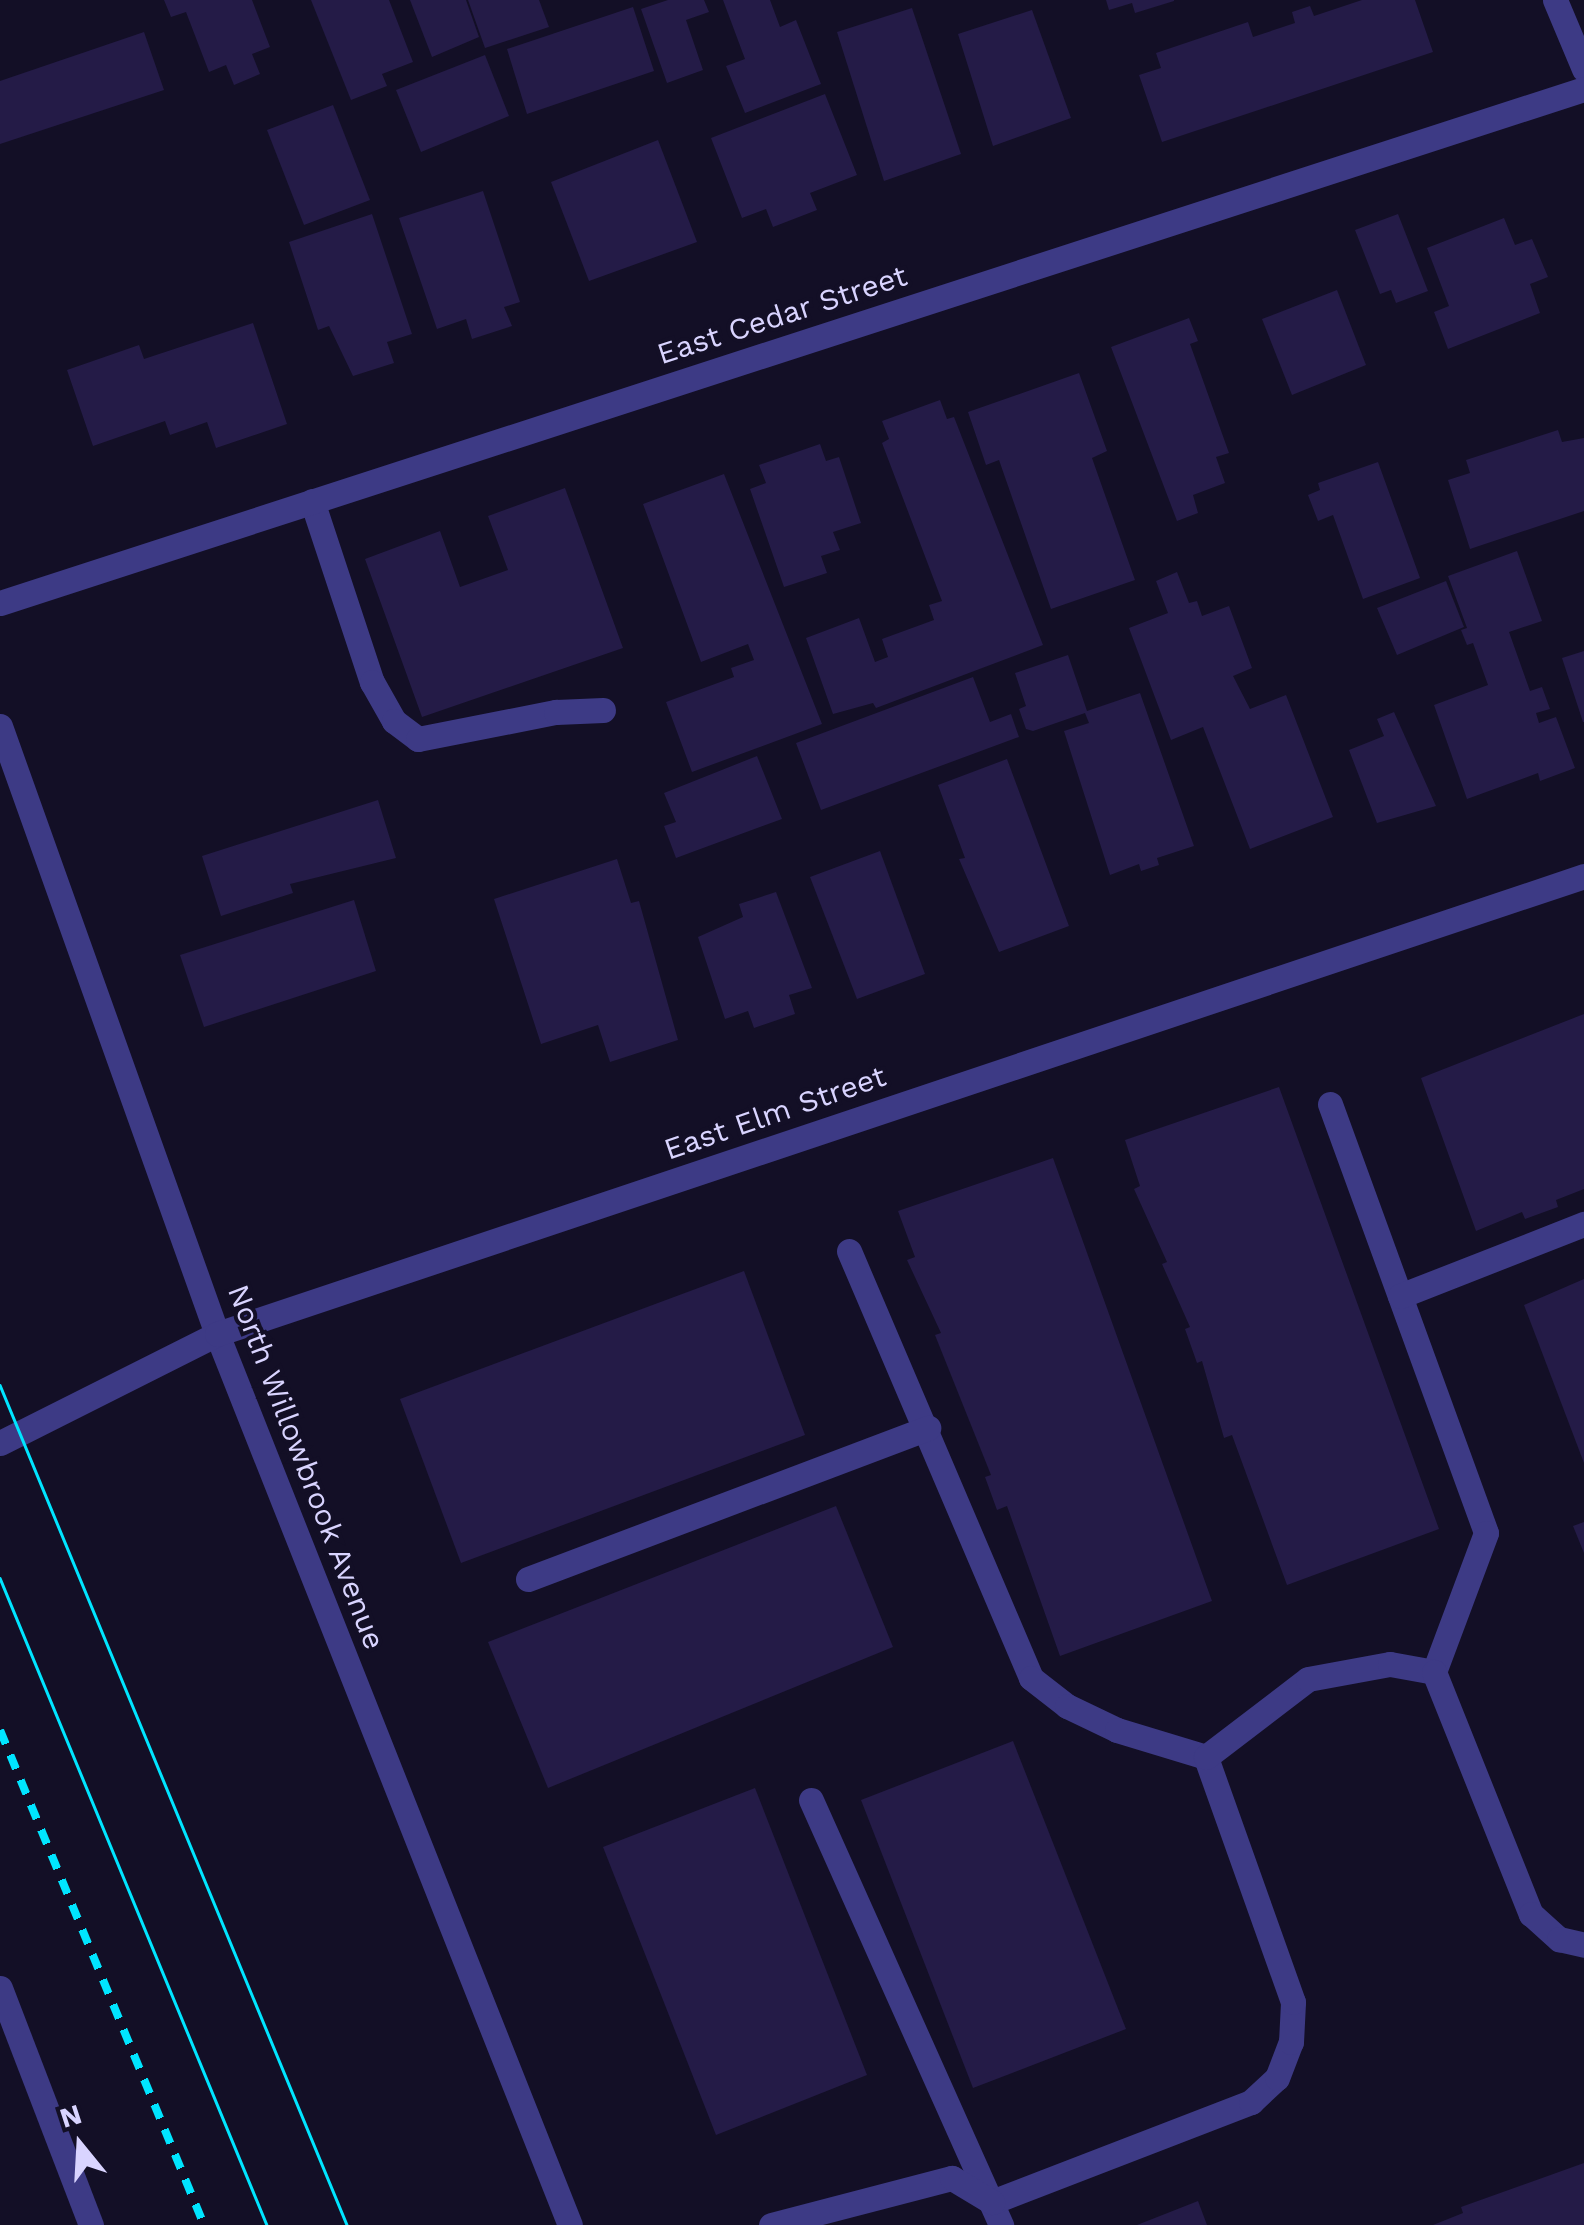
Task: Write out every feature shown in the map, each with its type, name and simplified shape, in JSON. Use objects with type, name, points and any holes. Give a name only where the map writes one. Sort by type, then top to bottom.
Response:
[{"type":"street","points":[[1555,0],[1584,69]]},
{"type":"street","name":"East Cedar Street","points":[[0,602],[1584,89]]},
{"type":"street","points":[[312,501],[372,682],[394,721],[418,739],[556,712],[603,710]]},
{"type":"street","name":"North Willowbrook Avenue","points":[[0,726],[217,1334],[570,2225]]},
{"type":"street","name":"East Elm Street","points":[[0,1443],[217,1334],[1584,876]]},
{"type":"street","points":[[1330,1104],[1486,1533],[1434,1672],[1531,1914],[1559,1939],[1584,1944]]},
{"type":"street","points":[[1400,1296],[1584,1224]]},
{"type":"street","points":[[848,1251],[928,1428],[1031,1678],[1066,1706],[1117,1730],[1206,1757]]},
{"type":"street","points":[[528,1579],[928,1428]]},
{"type":"street","points":[[1206,1757],[1308,1678],[1390,1664],[1434,1672]]},
{"type":"street","points":[[993,2217],[1251,2102],[1278,2078],[1291,2042],[1293,2002],[1206,1757]]},
{"type":"street","points":[[810,1800],[993,2217]]},
{"type":"street","points":[[0,1988],[91,2225]]},
{"type":"street","points":[[770,2225],[952,2178],[993,2217]]},
{"type":"building","points":[[164,0],[252,0],[270,47],[252,54],[260,74],[234,85],[226,65],[209,72],[186,12],[171,17]]},
{"type":"building","points":[[311,0],[389,0],[413,62],[382,74],[387,86],[351,100]]},
{"type":"building","points":[[410,0],[466,0],[479,37],[432,57]]},
{"type":"building","points":[[468,0],[539,0],[549,27],[485,48]]},
{"type":"building","points":[[668,0],[704,0],[709,12],[686,20],[703,70],[667,83],[641,9]]},
{"type":"building","points":[[723,0],[770,0],[780,27],[796,20],[821,84],[745,113],[726,66],[745,59]]},
{"type":"building","points":[[1106,0],[1174,1],[1135,13],[1132,3],[1109,10]]},
{"type":"building","points":[[1362,0],[1415,0],[1433,52],[1162,142],[1139,75],[1161,68],[1156,53],[1248,22],[1253,37],[1295,23],[1292,12],[1310,6],[1314,16]]},
{"type":"building","points":[[633,7],[654,71],[527,114],[507,49]]},
{"type":"building","points":[[912,8],[961,154],[884,181],[837,32]]},
{"type":"building","points":[[1032,10],[1071,118],[993,146],[958,34]]},
{"type":"building","points":[[144,32],[164,90],[0,144],[0,81]]},
{"type":"building","points":[[485,55],[509,116],[421,152],[396,90]]},
{"type":"building","points":[[825,94],[857,175],[810,193],[817,210],[773,227],[766,209],[742,218],[711,138]]},
{"type":"building","points":[[333,105],[370,200],[304,225],[267,130]]},
{"type":"building","points":[[658,140],[697,242],[589,281],[551,182]]},
{"type":"building","points":[[483,191],[520,302],[504,307],[512,326],[472,339],[466,319],[437,329],[399,218]]},
{"type":"building","points":[[372,214],[412,334],[387,342],[394,363],[353,376],[329,326],[318,330],[289,242]]},
{"type":"building","points":[[1398,214],[1428,291],[1396,303],[1391,290],[1380,294],[1355,230]]},
{"type":"building","points":[[1504,218],[1515,245],[1532,239],[1548,277],[1530,284],[1540,313],[1448,349],[1434,312],[1449,306],[1427,248]]},
{"type":"building","points":[[1337,290],[1366,365],[1292,395],[1262,319]]},
{"type":"building","points":[[1189,318],[1198,341],[1190,344],[1229,453],[1216,457],[1225,483],[1193,495],[1198,513],[1177,521],[1111,347]]},
{"type":"building","points":[[253,323],[287,424],[216,448],[207,422],[170,435],[165,421],[93,446],[67,370],[139,345],[144,359]]},
{"type":"building","points":[[1079,373],[1107,451],[1092,458],[1135,580],[1051,609],[999,460],[986,465],[968,412]]},
{"type":"building","points":[[940,400],[947,419],[954,417],[1043,645],[876,708],[873,703],[833,714],[806,638],[859,618],[875,662],[888,657],[882,639],[934,620],[929,605],[942,601],[882,443],[889,439],[882,421]]},
{"type":"building","points":[[1558,430],[1562,442],[1584,438],[1584,511],[1470,549],[1448,480],[1470,473],[1466,460]]},
{"type":"building","points":[[820,444],[826,461],[839,457],[861,523],[833,532],[840,550],[821,556],[827,573],[784,587],[750,489],[766,483],[759,465]]},
{"type":"building","points":[[1378,462],[1420,578],[1363,599],[1333,515],[1318,521],[1308,495],[1320,490],[1318,483]]},
{"type":"building","points":[[724,474],[822,724],[692,772],[666,702],[734,677],[731,668],[754,660],[748,644],[701,662],[643,504]]},
{"type":"building","points":[[565,488],[623,648],[422,717],[365,559],[440,531],[460,587],[508,570],[488,516]]},
{"type":"building","points":[[1517,551],[1542,621],[1509,632],[1530,691],[1542,687],[1550,709],[1536,713],[1539,723],[1556,717],[1575,768],[1540,781],[1538,773],[1467,799],[1434,705],[1488,685],[1473,643],[1467,645],[1461,630],[1467,628],[1448,576]]},
{"type":"building","points":[[1177,572],[1189,603],[1197,601],[1202,616],[1229,606],[1252,668],[1233,676],[1250,709],[1286,695],[1333,817],[1250,849],[1203,727],[1171,740],[1129,628],[1168,613],[1156,581]]},
{"type":"building","points":[[1446,581],[1464,627],[1397,655],[1377,608]]},
{"type":"building","points":[[1584,651],[1584,722],[1583,722],[1562,658]]},
{"type":"building","points":[[1068,655],[1087,711],[1140,693],[1194,846],[1157,858],[1159,865],[1141,871],[1139,864],[1110,875],[1064,731],[1089,723],[1085,713],[1033,731],[1026,729],[1019,709],[1026,706],[1015,673]]},
{"type":"building","points":[[973,677],[990,722],[1011,714],[1019,737],[821,810],[796,743]]},
{"type":"building","points":[[1394,712],[1436,806],[1377,823],[1349,750],[1384,736],[1377,719]]},
{"type":"building","points":[[757,756],[782,819],[676,858],[664,826],[676,822],[664,793]]},
{"type":"building","points":[[1007,759],[1069,926],[999,952],[959,859],[965,858],[938,785]]},
{"type":"building","points":[[378,800],[396,858],[290,884],[293,893],[221,916],[202,856]]},
{"type":"building","points":[[880,851],[925,974],[857,999],[810,877]]},
{"type":"building","points":[[617,859],[631,903],[639,901],[678,1040],[610,1062],[598,1025],[541,1044],[494,899]]},
{"type":"building","points":[[776,892],[812,988],[789,995],[795,1014],[754,1028],[748,1011],[725,1019],[698,937],[743,917],[739,904]]},
{"type":"building","points":[[354,900],[376,971],[204,1027],[180,955]]},
{"type":"building","points":[[1584,1014],[1584,1189],[1556,1200],[1558,1207],[1525,1219],[1522,1212],[1476,1231],[1421,1078]]},
{"type":"building","points":[[1279,1087],[1439,1529],[1287,1585],[1232,1435],[1224,1438],[1202,1361],[1197,1363],[1185,1329],[1190,1327],[1162,1264],[1167,1262],[1134,1189],[1140,1186],[1125,1140]]},
{"type":"building","points":[[1053,1158],[1212,1601],[1060,1656],[1007,1506],[997,1510],[985,1477],[991,1475],[935,1335],[941,1333],[907,1260],[915,1257],[898,1211]]},
{"type":"building","points":[[744,1271],[805,1435],[461,1563],[400,1399]]},
{"type":"building","points":[[1584,1279],[1584,1463],[1524,1305]]},
{"type":"building","points":[[836,1506],[893,1647],[548,1788],[488,1642]]},
{"type":"building","points":[[1584,1522],[1584,1553],[1573,1526]]},
{"type":"building","points":[[1013,1741],[1126,2029],[973,2088],[861,1800]]},
{"type":"building","points":[[755,1788],[867,2075],[716,2135],[603,1847]]},
{"type":"building","points":[[1584,2163],[1584,2225],[1433,2225],[1463,2213],[1461,2207]]},
{"type":"building","points":[[1198,2201],[1207,2225],[1137,2225]]},
{"type":"tram line","points":[[0,1385],[347,2225]]},
{"type":"tram line","points":[[0,1578],[267,2225]]},
{"type":"railway","points":[[0,1730],[204,2225]]}]
